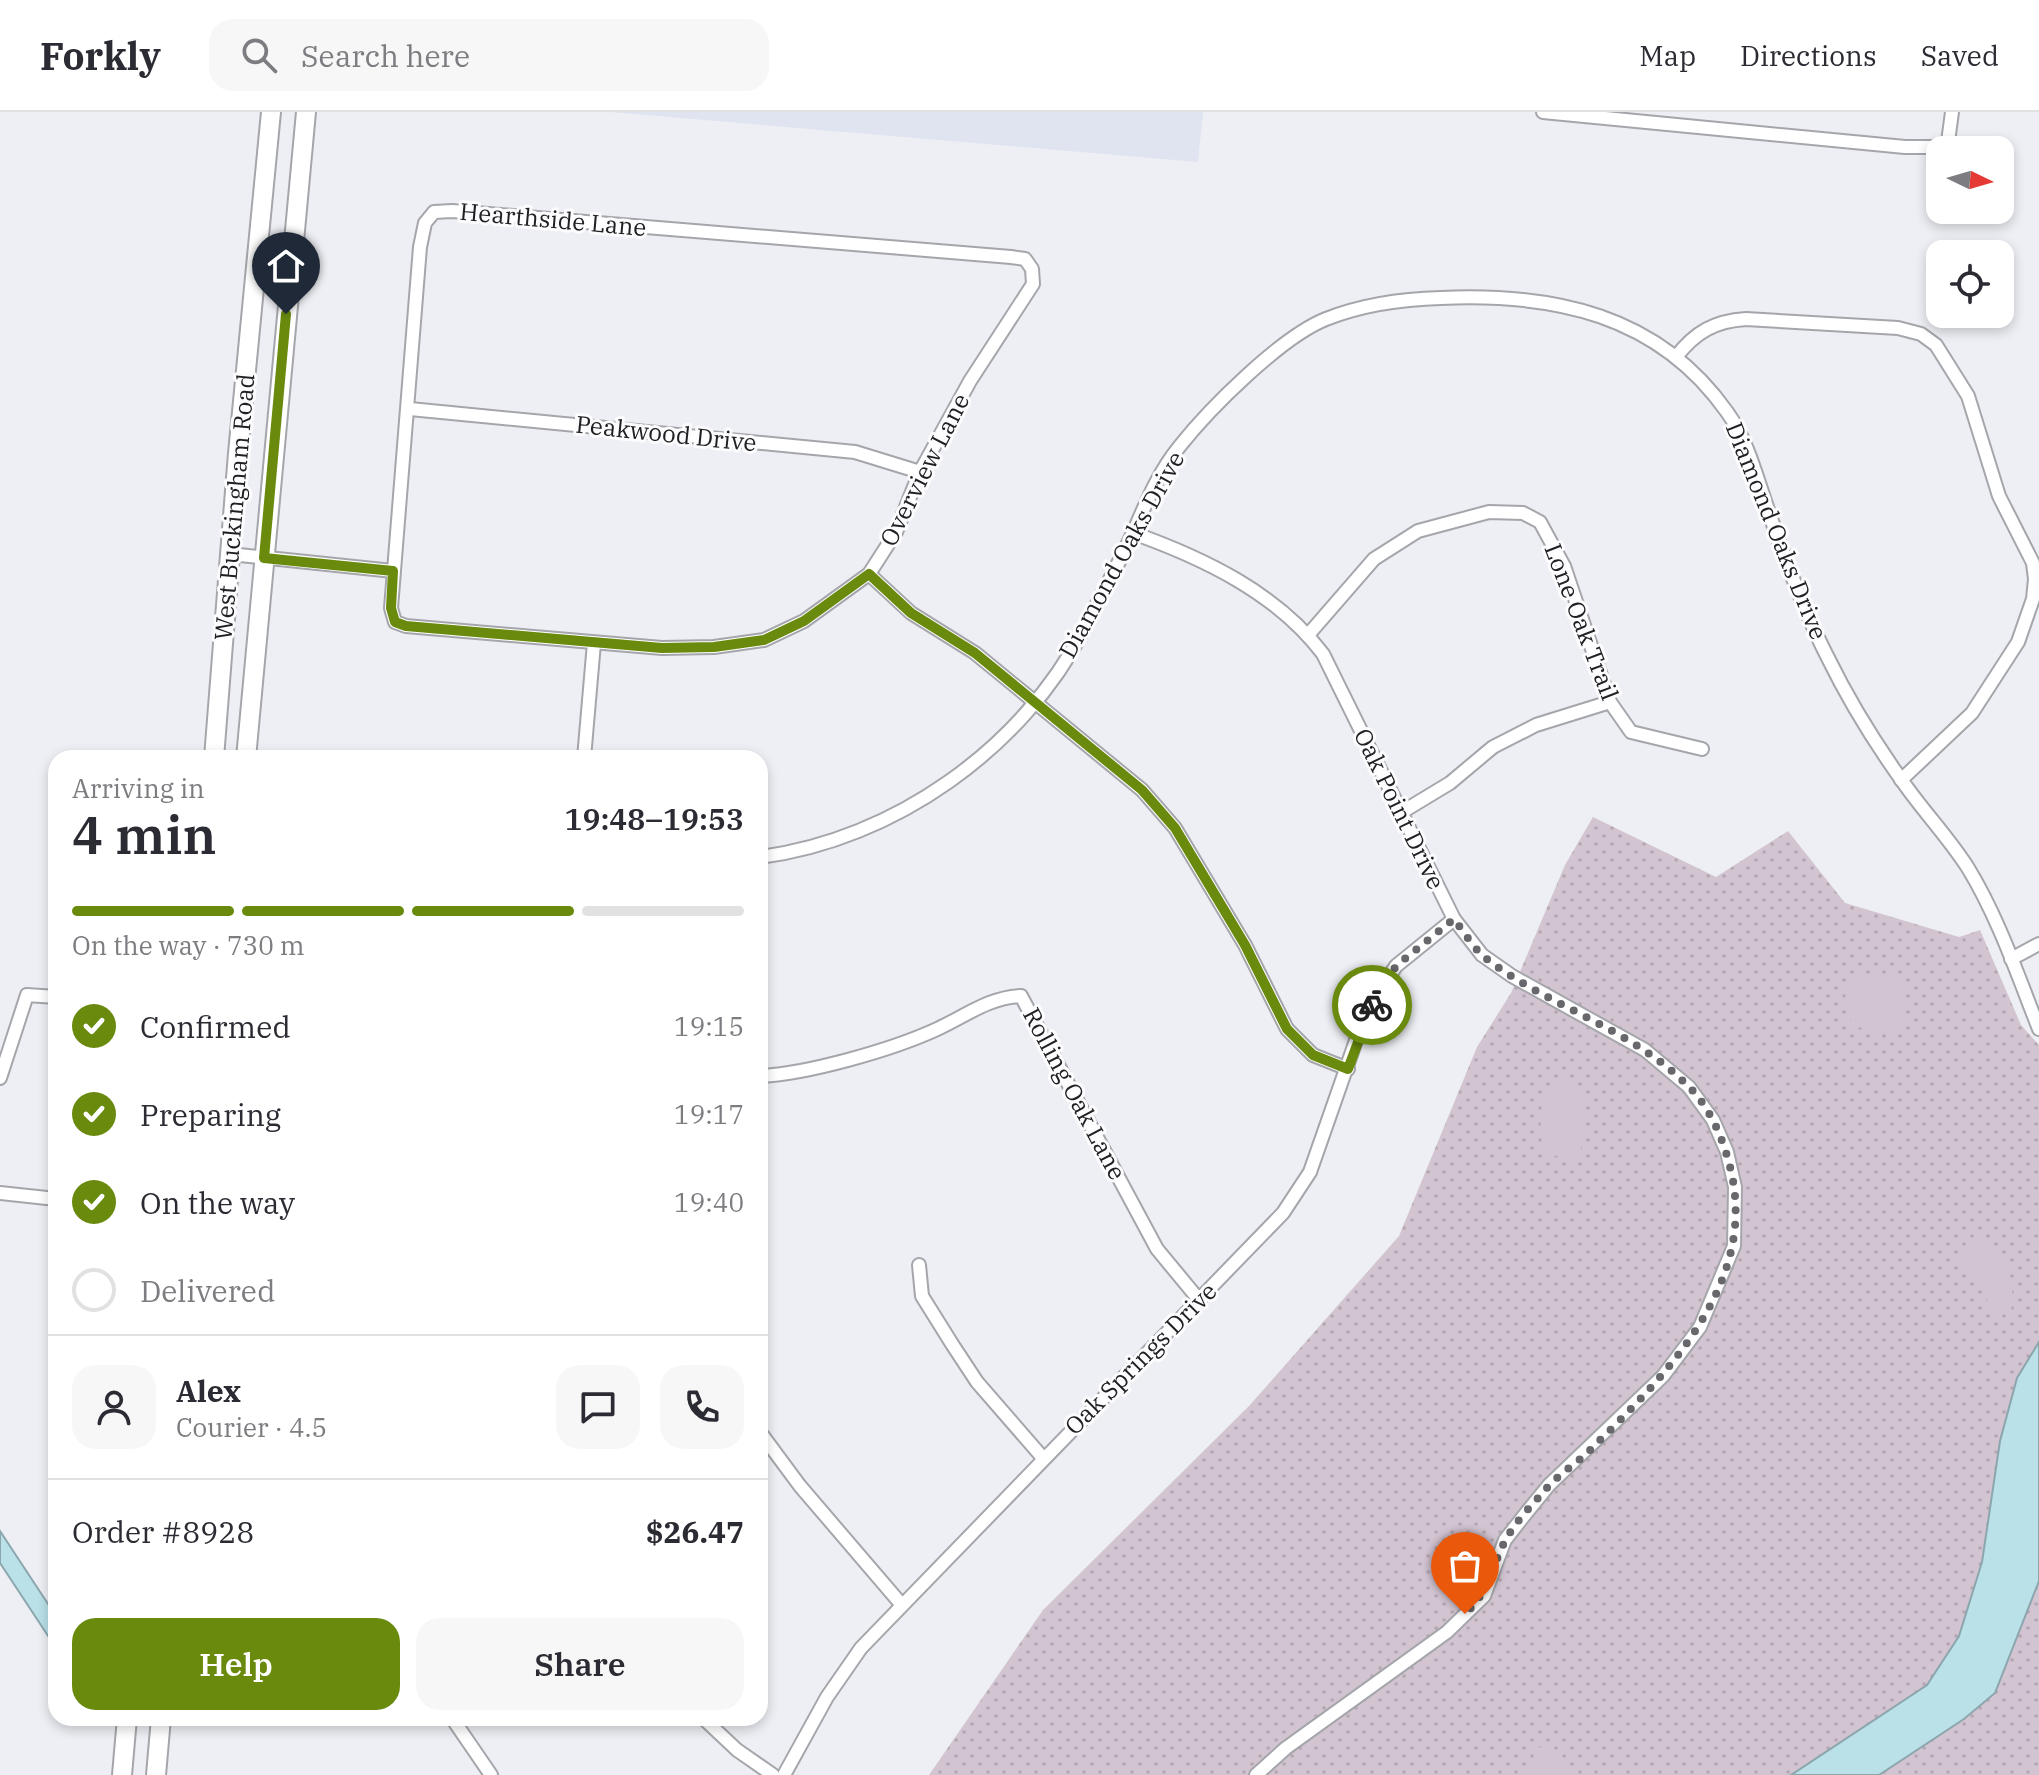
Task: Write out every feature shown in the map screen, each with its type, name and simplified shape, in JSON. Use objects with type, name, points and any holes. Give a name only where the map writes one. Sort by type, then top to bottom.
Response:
[{"type":"main road","name":"West Buckingham Road","points":[[215,750],[271,112]]},
{"type":"main road","name":"West Buckingham Road","points":[[247,750],[306,112]]},
{"type":"main road","points":[[256,265],[290,268]]},
{"type":"main road","points":[[122,1775],[126,1726]]},
{"type":"main road","points":[[156,1775],[160,1726]]},
{"type":"street","points":[[1543,112],[1905,147],[1934,147],[1948,142],[1952,112]]},
{"type":"street","name":"Hearthside Lane","points":[[395,622],[391,608],[393,571],[410,409],[420,247],[425,223],[434,212],[999,256],[1025,259],[1032,269]]},
{"type":"street","name":"Overview Lane","points":[[395,622],[594,643],[675,648],[764,640],[815,615],[869,574],[896,532],[920,472],[970,381],[1033,284],[1032,269]]},
{"type":"street","name":"Diamond Oaks Drive","points":[[768,855],[837,840],[880,822],[974,764],[1036,704],[1081,635],[1133,533],[1148,495],[1178,448],[1241,383],[1293,339],[1323,320],[1389,300],[1476,296],[1551,301],[1621,323],[1676,357],[1712,392],[1731,417],[1756,470],[1826,655],[1901,780],[1968,869],[2011,959],[2039,1029]]},
{"type":"street","points":[[1676,357],[1689,340],[1722,321],[1746,319],[1898,328],[1921,334],[1936,345],[1968,396],[1999,496],[2033,563],[2033,599],[2018,642],[1972,713],[1901,780]]},
{"type":"street","name":"Peakwood Drive","points":[[410,409],[855,452],[920,472]]},
{"type":"street","name":"Lone Oak Trail","points":[[1308,635],[1374,559],[1418,531],[1489,512],[1523,513],[1540,522],[1564,566],[1610,702],[1631,732],[1702,749]]},
{"type":"street","name":"Oak Point Drive","points":[[1133,533],[1172,547],[1226,575],[1272,602],[1308,635],[1323,654],[1454,919],[1482,955],[1512,976],[1645,1050],[1689,1087],[1713,1120],[1727,1152],[1735,1187],[1734,1246],[1700,1327],[1663,1376],[1549,1485],[1523,1517],[1505,1540],[1484,1596],[1447,1632],[1286,1748],[1256,1775]]},
{"type":"street","points":[[230,554],[393,571]]},
{"type":"street","points":[[869,574],[911,613],[975,653],[1142,790],[1175,828],[1245,945],[1287,1029],[1313,1055],[1348,1069]]},
{"type":"street","points":[[585,750],[594,643]]},
{"type":"street","points":[[1402,812],[1450,783],[1493,747],[1536,725],[1610,702]]},
{"type":"street","name":"Oak Springs Drive","points":[[784,1775],[827,1697],[861,1648],[1283,1213],[1310,1172],[1360,1029],[1396,966],[1454,919]]},
{"type":"street","points":[[2011,959],[2039,944]]},
{"type":"street","points":[[0,1078],[27,995],[48,996]]},
{"type":"street","name":"Rolling Oak Lane","points":[[768,1076],[788,1075],[820,1067],[933,1031],[1000,997],[1021,996],[1157,1249],[1200,1301]]},
{"type":"street","points":[[0,1193],[48,1198]]},
{"type":"street","points":[[919,1265],[922,1296],[952,1344],[977,1382],[1043,1458]]},
{"type":"street","points":[[768,1443],[800,1486],[901,1604]]},
{"type":"street","points":[[457,1726],[491,1775]]},
{"type":"street","points":[[712,1726],[737,1750],[773,1775]]},
{"type":"shaded area","points":[[610,112],[1203,112],[1198,162]]},
{"type":"shaded area","points":[[1593,817],[1716,877],[1788,831],[1845,903],[1959,937],[1980,930],[2021,1025],[2039,1045],[2039,1775],[929,1775],[1043,1610],[1249,1406],[1399,1236],[1477,1047],[1511,993],[1565,865]]},
{"type":"shaded area","points":[[1874,973],[1899,978],[1907,1000],[1904,1025],[1884,1033],[1853,1026],[1843,1001],[1854,978]]},
{"type":"shaded area","points":[[1566,1081],[1582,1088],[1583,1095],[1581,1151],[1571,1160],[1542,1152],[1543,1102],[1555,1087]]},
{"type":"shaded area","points":[[1980,1231],[1997,1249],[2008,1269],[2012,1291],[2010,1316],[1991,1309],[1975,1273],[1960,1261],[1963,1247]]},
{"type":"shaded area","points":[[1538,1747],[1557,1750],[1573,1769],[1568,1775],[1524,1775]]},
{"type":"water","points":[[2039,1342],[2039,1581],[1995,1693],[1964,1719],[1879,1775],[1791,1775],[1927,1685],[1959,1636],[1982,1562],[2000,1441],[2017,1378]]},
{"type":"water","points":[[0,1531],[48,1604],[48,1636],[0,1563]]},
{"type":"way so far","points":[[1372,1005],[1396,966],[1454,919],[1482,955],[1512,976],[1645,1050],[1689,1087],[1713,1120],[1727,1152],[1735,1187],[1737,1224],[1734,1246],[1700,1327],[1663,1376],[1582,1457],[1549,1485],[1505,1540],[1484,1596],[1465,1614]]},
{"type":"route","points":[[286,314],[264,558],[393,571],[391,608],[395,622],[406,626],[662,648],[714,647],[764,640],[837,601],[869,574],[911,613],[975,653],[1142,790],[1175,828],[1245,945],[1287,1029],[1313,1055],[1348,1069],[1360,1029],[1372,1005]]}]
